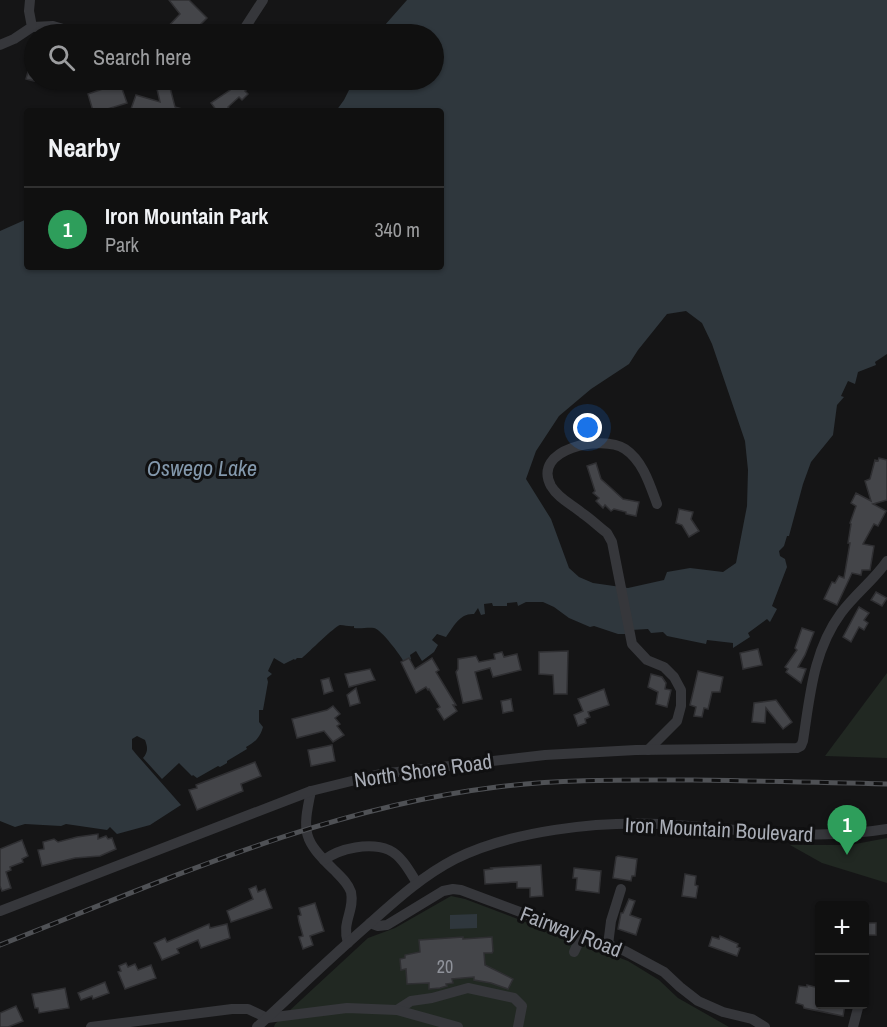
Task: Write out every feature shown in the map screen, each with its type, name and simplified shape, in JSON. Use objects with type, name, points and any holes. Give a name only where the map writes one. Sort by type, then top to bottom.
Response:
[{"type":"street","points":[[30,0],[31,24]]},
{"type":"street","points":[[247,24],[263,0]]},
{"type":"street","points":[[0,45],[24,32]]},
{"type":"street","points":[[648,750],[677,721],[681,706],[681,690],[669,672],[647,660],[632,644],[612,542],[607,533],[556,493],[549,480],[550,464],[554,458],[569,448],[598,442],[611,443],[625,449],[636,459],[648,479],[657,504]]},
{"type":"street","name":"North Shore Road","points":[[0,911],[311,791],[380,774],[545,755],[648,750],[797,748],[803,741],[815,668],[829,630],[854,597],[887,561]]},
{"type":"street","points":[[311,791],[305,821],[312,847],[344,880],[350,890],[352,905],[345,931],[348,943]]},
{"type":"street","name":"Iron Mountain Boulevard","points":[[257,1027],[370,923],[417,884],[455,860],[511,839],[577,829],[649,824],[808,836],[863,833],[887,829]]},
{"type":"street","points":[[324,860],[339,851],[348,849],[374,847],[389,850],[406,866],[417,884]]},
{"type":"street","name":"Fairway Road","points":[[370,923],[378,927],[387,925],[443,891],[453,889],[489,899],[608,945],[664,972],[698,1000],[723,1012],[752,1019],[765,1027]]},
{"type":"street","points":[[608,945],[611,921],[621,889]]},
{"type":"street","points":[[574,952],[582,935]]},
{"type":"street","points":[[397,1010],[411,1001],[468,988],[514,998],[522,1006],[518,1027]]},
{"type":"street","points":[[91,1027],[232,1009],[248,1009],[267,1018],[347,1008],[397,1010],[458,1027]]},
{"type":"street","points":[[853,1027],[859,1009]]},
{"type":"shaded area","points":[[887,673],[887,758],[825,756]]},
{"type":"shaded area","points":[[887,838],[887,883],[822,863],[790,845],[850,845]]},
{"type":"shaded area","points":[[451,896],[465,899],[628,961],[659,980],[678,998],[729,1027],[274,1027],[368,938],[395,928]]},
{"type":"water","name":"Oswego Lake","points":[[407,0],[887,0],[887,354],[875,362],[876,365],[858,372],[855,384],[848,381],[841,396],[844,397],[837,405],[833,435],[811,462],[789,536],[779,551],[787,567],[772,606],[777,609],[770,622],[767,619],[748,633],[750,637],[733,648],[733,643],[707,640],[706,644],[667,636],[663,632],[651,633],[648,629],[631,630],[626,634],[618,634],[594,626],[590,627],[569,618],[543,602],[526,602],[518,606],[517,602],[507,603],[507,606],[484,604],[485,614],[481,615],[478,608],[474,614],[461,618],[446,637],[437,634],[432,640],[438,645],[434,652],[422,661],[416,651],[410,655],[411,659],[404,662],[390,643],[374,628],[340,625],[302,658],[284,664],[274,658],[268,671],[272,674],[267,678],[263,710],[259,710],[259,722],[263,727],[260,734],[246,747],[247,749],[220,767],[197,778],[179,763],[162,779],[143,758],[147,750],[145,740],[137,736],[132,739],[132,749],[181,805],[150,825],[117,834],[110,827],[107,830],[66,824],[61,826],[25,824],[15,827],[0,821],[0,231],[24,220],[24,270],[444,270],[444,108],[338,108],[349,90],[444,90],[444,24],[386,24]],"holes":[[[686,311],[702,323],[712,344],[745,441],[748,470],[747,506],[736,563],[723,572],[690,568],[667,572],[664,580],[628,588],[593,583],[579,577],[569,568],[551,519],[526,479],[536,451],[559,416],[591,389],[629,364],[667,314]]]},
{"type":"water","points":[[477,914],[477,928],[450,929],[450,915]]},
{"type":"building","points":[[169,0],[189,0],[207,18],[201,24],[171,24],[180,14]]},
{"type":"building","points":[[100,90],[122,90],[127,103],[111,108],[92,108],[88,94]]},
{"type":"building","points":[[157,90],[171,90],[175,107],[178,108],[131,108],[136,95],[160,102]]},
{"type":"building","points":[[230,90],[246,90],[248,94],[242,100],[239,97],[229,108],[215,108],[211,103]]},
{"type":"building","points":[[879,458],[887,460],[887,500],[873,504],[886,511],[878,526],[874,524],[863,544],[874,546],[870,570],[862,570],[861,575],[852,573],[837,605],[824,599],[832,582],[835,583],[839,576],[844,578],[850,543],[848,543],[850,523],[856,506],[851,503],[856,493],[871,501],[865,481],[870,479],[875,460],[878,461]]},
{"type":"building","points":[[596,463],[601,479],[623,499],[639,502],[636,516],[614,509],[611,511],[605,505],[603,508],[596,501],[599,498],[593,493],[595,491],[587,466]]},
{"type":"building","points":[[679,509],[693,512],[691,519],[699,531],[689,537],[682,525],[676,523]]},
{"type":"building","points":[[876,592],[887,598],[882,606],[871,600]]},
{"type":"building","points":[[859,607],[869,613],[864,620],[868,623],[864,630],[859,627],[851,642],[843,637]]},
{"type":"building","points":[[802,628],[814,632],[798,667],[806,669],[801,683],[786,672],[788,669],[785,667],[797,650],[795,648]]},
{"type":"building","points":[[758,649],[762,665],[743,669],[740,653]]},
{"type":"building","points":[[568,651],[567,694],[554,694],[553,675],[539,674],[539,652]]},
{"type":"building","points":[[502,652],[504,657],[517,654],[521,670],[493,677],[490,668],[475,672],[482,699],[463,703],[456,672],[458,659],[476,656],[479,662],[495,659],[494,654]]},
{"type":"building","points":[[409,658],[415,669],[432,658],[439,670],[436,672],[456,705],[453,705],[457,711],[444,720],[437,709],[440,707],[429,689],[426,687],[416,693],[401,662]]},
{"type":"building","points":[[370,669],[375,680],[349,687],[345,674]]},
{"type":"building","points":[[698,671],[723,677],[720,692],[712,692],[708,709],[704,708],[702,717],[694,716],[696,707],[690,705]]},
{"type":"building","points":[[651,674],[662,677],[666,683],[665,689],[671,690],[667,707],[656,704],[658,692],[648,687]]},
{"type":"building","points":[[329,678],[333,691],[324,694],[321,680]]},
{"type":"building","points":[[356,688],[360,703],[350,706],[347,695]]},
{"type":"building","points":[[604,689],[609,705],[588,712],[590,717],[585,719],[586,723],[578,726],[574,715],[583,711],[578,699]]},
{"type":"building","points":[[511,699],[513,711],[503,713],[501,701]]},
{"type":"building","points":[[776,700],[792,722],[783,729],[766,708],[765,723],[752,722],[754,703]]},
{"type":"building","points":[[333,706],[340,714],[335,718],[340,724],[337,726],[344,735],[333,742],[324,731],[297,738],[292,719],[327,710]]},
{"type":"building","points":[[332,745],[335,761],[311,766],[308,750]]},
{"type":"building","points":[[255,762],[261,776],[241,784],[243,791],[197,810],[189,790],[197,788],[196,785]]},
{"type":"building","points":[[98,834],[98,839],[106,836],[108,839],[112,838],[116,849],[100,856],[75,858],[42,866],[38,850],[44,849],[43,842],[54,839],[58,842]]},
{"type":"building","points":[[22,840],[28,856],[22,859],[23,862],[10,867],[11,870],[6,872],[11,888],[2,891],[0,849]]},
{"type":"building","points":[[618,856],[637,859],[635,876],[632,876],[631,881],[613,878]]},
{"type":"building","points":[[541,865],[543,896],[530,897],[530,888],[517,888],[517,882],[485,884],[484,870]]},
{"type":"building","points":[[574,868],[601,871],[599,893],[576,890],[577,878],[573,878]]},
{"type":"building","points":[[685,874],[696,876],[695,885],[698,886],[696,898],[682,896]]},
{"type":"building","points":[[256,886],[258,892],[265,889],[272,908],[231,922],[227,911],[253,899],[249,889]]},
{"type":"building","points":[[629,899],[635,901],[630,915],[641,919],[636,935],[618,929],[621,913]]},
{"type":"building","points":[[315,903],[324,931],[310,936],[313,945],[303,949],[299,937],[303,936],[298,916],[301,915],[299,908]]},
{"type":"building","points":[[869,923],[876,923],[876,935],[869,935]]},
{"type":"building","points":[[209,924],[210,928],[227,924],[230,938],[201,948],[198,940],[177,949],[179,953],[162,960],[154,943],[165,938],[167,942]]},
{"type":"building","points":[[720,936],[738,944],[737,947],[740,948],[737,956],[709,946],[712,937],[719,939]]},
{"type":"building","points":[[463,937],[463,939],[492,937],[493,951],[484,953],[485,965],[513,979],[508,989],[474,980],[474,977],[452,979],[453,983],[440,988],[429,989],[429,983],[407,984],[406,969],[401,970],[400,959],[405,958],[405,955],[420,952],[419,940]]},
{"type":"building","points":[[126,963],[128,967],[135,964],[138,970],[151,965],[156,978],[125,989],[118,972],[121,971],[119,966]]},
{"type":"building","points":[[105,982],[109,993],[93,999],[92,996],[81,1000],[78,993]]},
{"type":"building","points":[[807,985],[815,987],[815,1009],[844,1009],[843,1016],[804,1008],[803,1005],[796,1003],[799,986],[807,987]]},
{"type":"building","points":[[65,988],[69,1008],[39,1013],[38,1008],[35,1008],[32,994]]},
{"type":"building","points":[[16,1006],[23,1021],[8,1027],[0,1027],[0,1013]]},
{"type":"railway","points":[[0,945],[244,850],[369,812],[433,797],[521,784],[594,780],[887,784]]},
{"type":"place","name":"Iron Mountain Park","points":[[847,855]]}]
